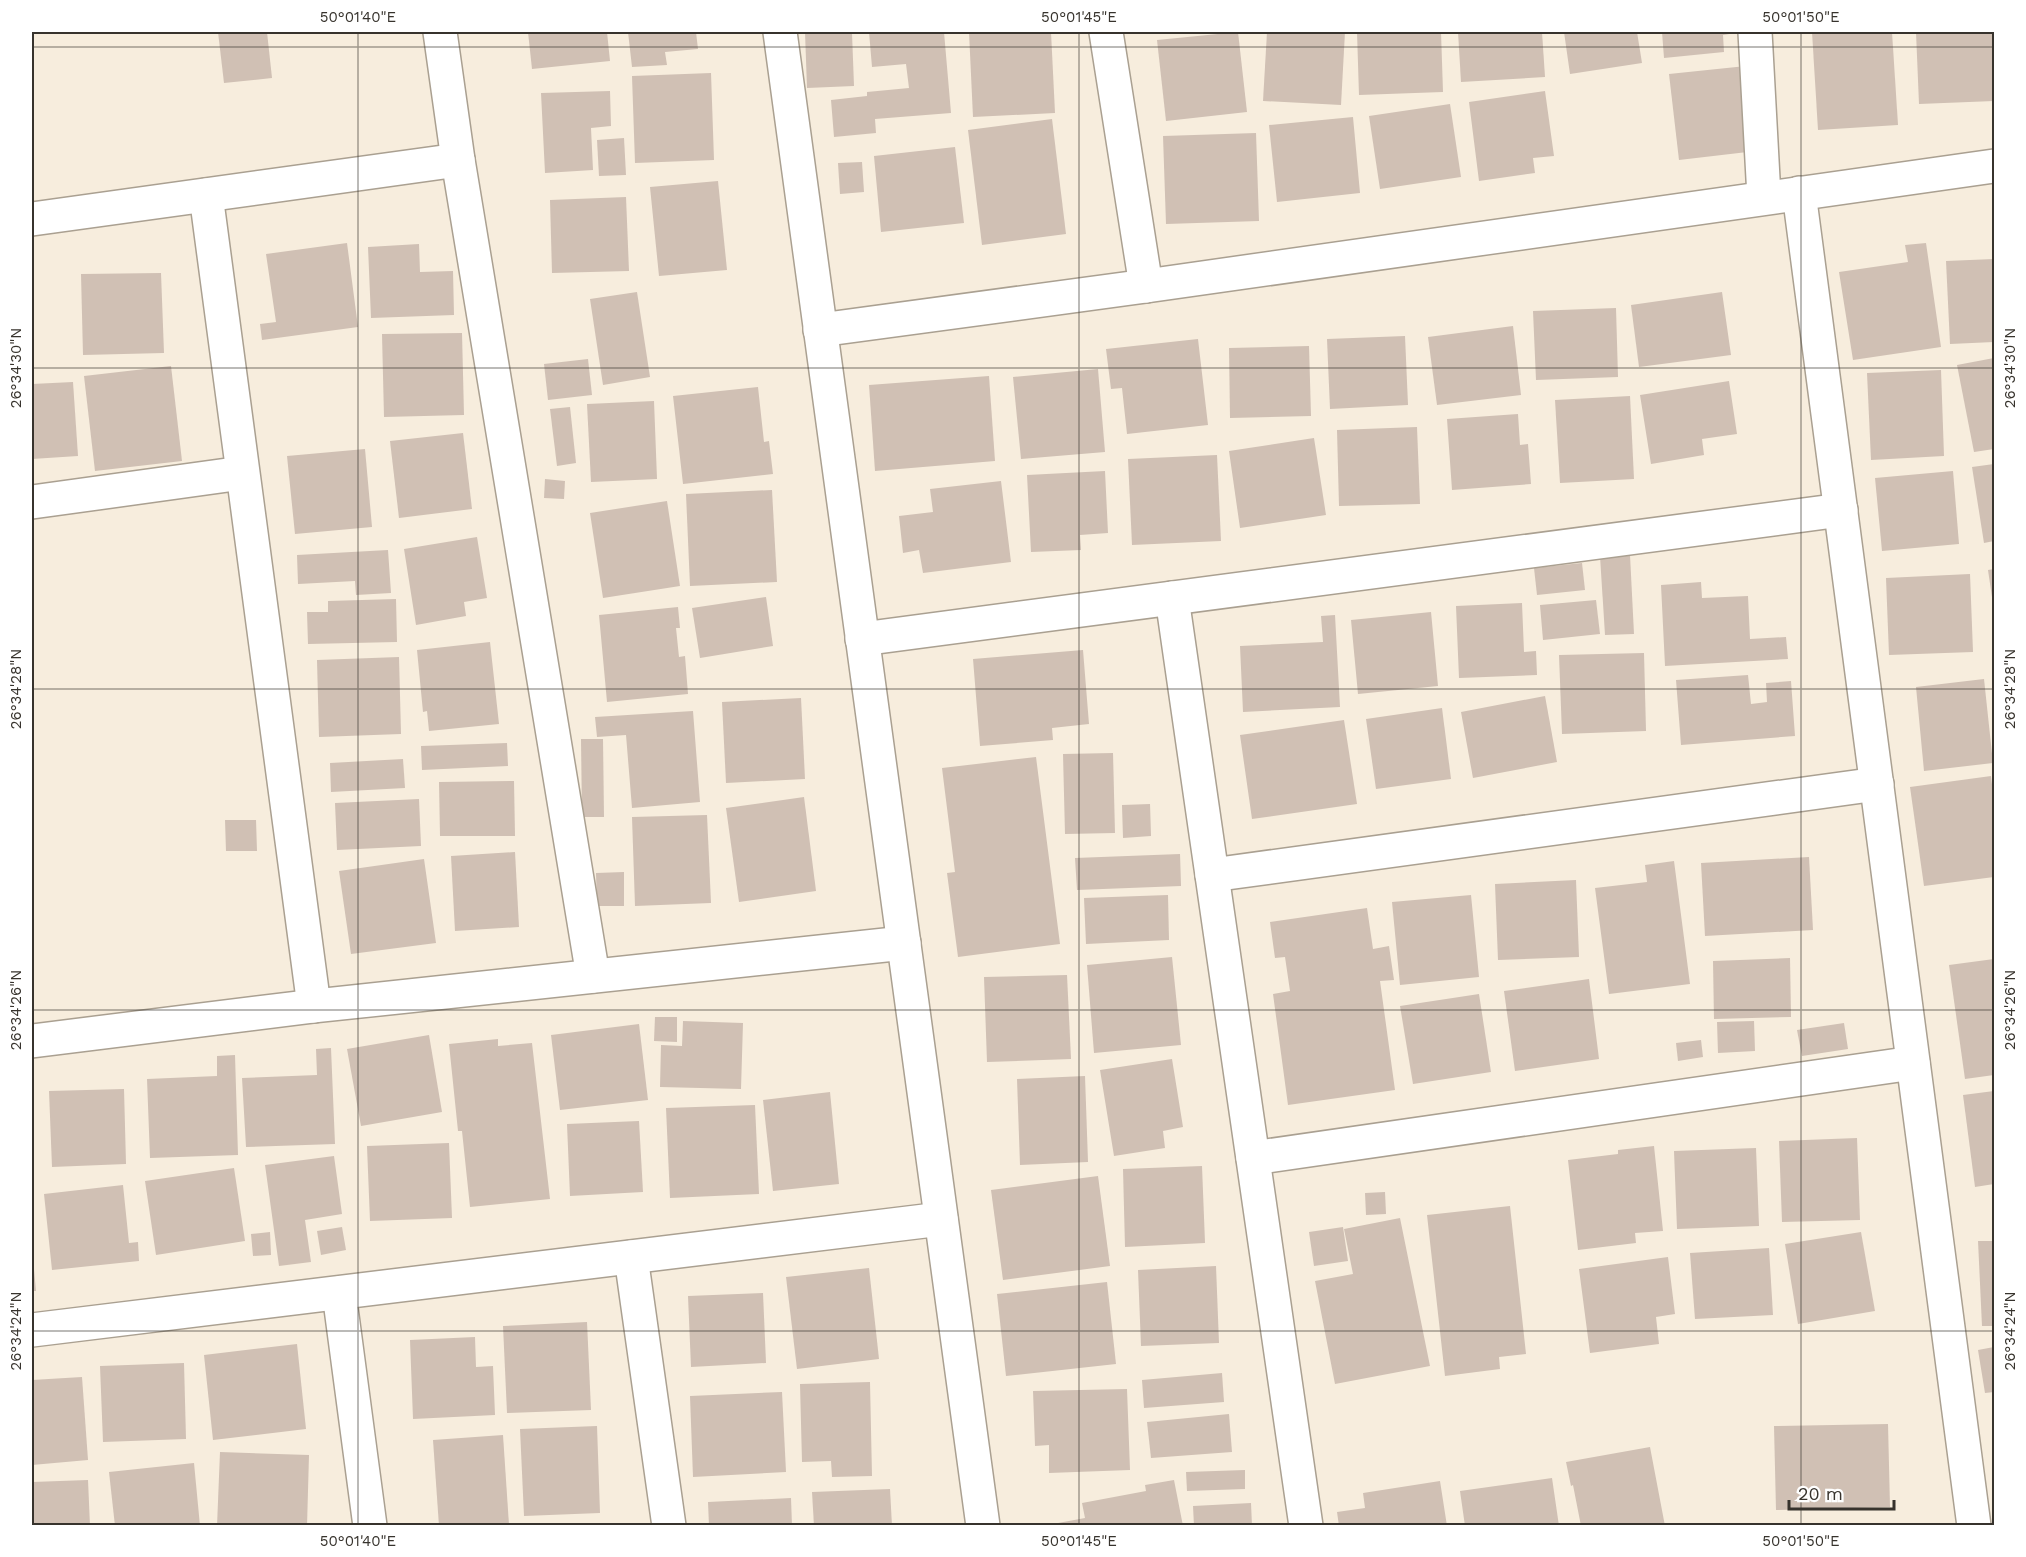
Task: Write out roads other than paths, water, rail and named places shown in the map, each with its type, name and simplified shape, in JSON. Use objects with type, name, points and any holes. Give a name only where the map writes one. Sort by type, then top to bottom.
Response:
[{"type":"street","points":[[440,32],[458,160],[593,976]]},
{"type":"street","points":[[780,32],[983,1526]]},
{"type":"street","points":[[1106,32],[1146,286]]},
{"type":"street","points":[[1755,32],[1764,197]]},
{"type":"street","points":[[32,219],[458,160]]},
{"type":"street","points":[[820,330],[1995,166]]},
{"type":"street","points":[[1799,193],[1974,1526]]},
{"type":"street","points":[[206,195],[314,1006]]},
{"type":"street","points":[[32,502],[243,473]]},
{"type":"street","points":[[862,639],[1841,510]]},
{"type":"street","points":[[1172,598],[1306,1526]]},
{"type":"street","points":[[1212,875],[1877,784]]},
{"type":"street","points":[[32,1041],[314,1006],[904,943]]},
{"type":"street","points":[[1253,1158],[1913,1063]]},
{"type":"street","points":[[32,1330],[941,1219]]},
{"type":"street","points":[[631,1257],[669,1526]]},
{"type":"street","points":[[339,1293],[370,1526]]}]
